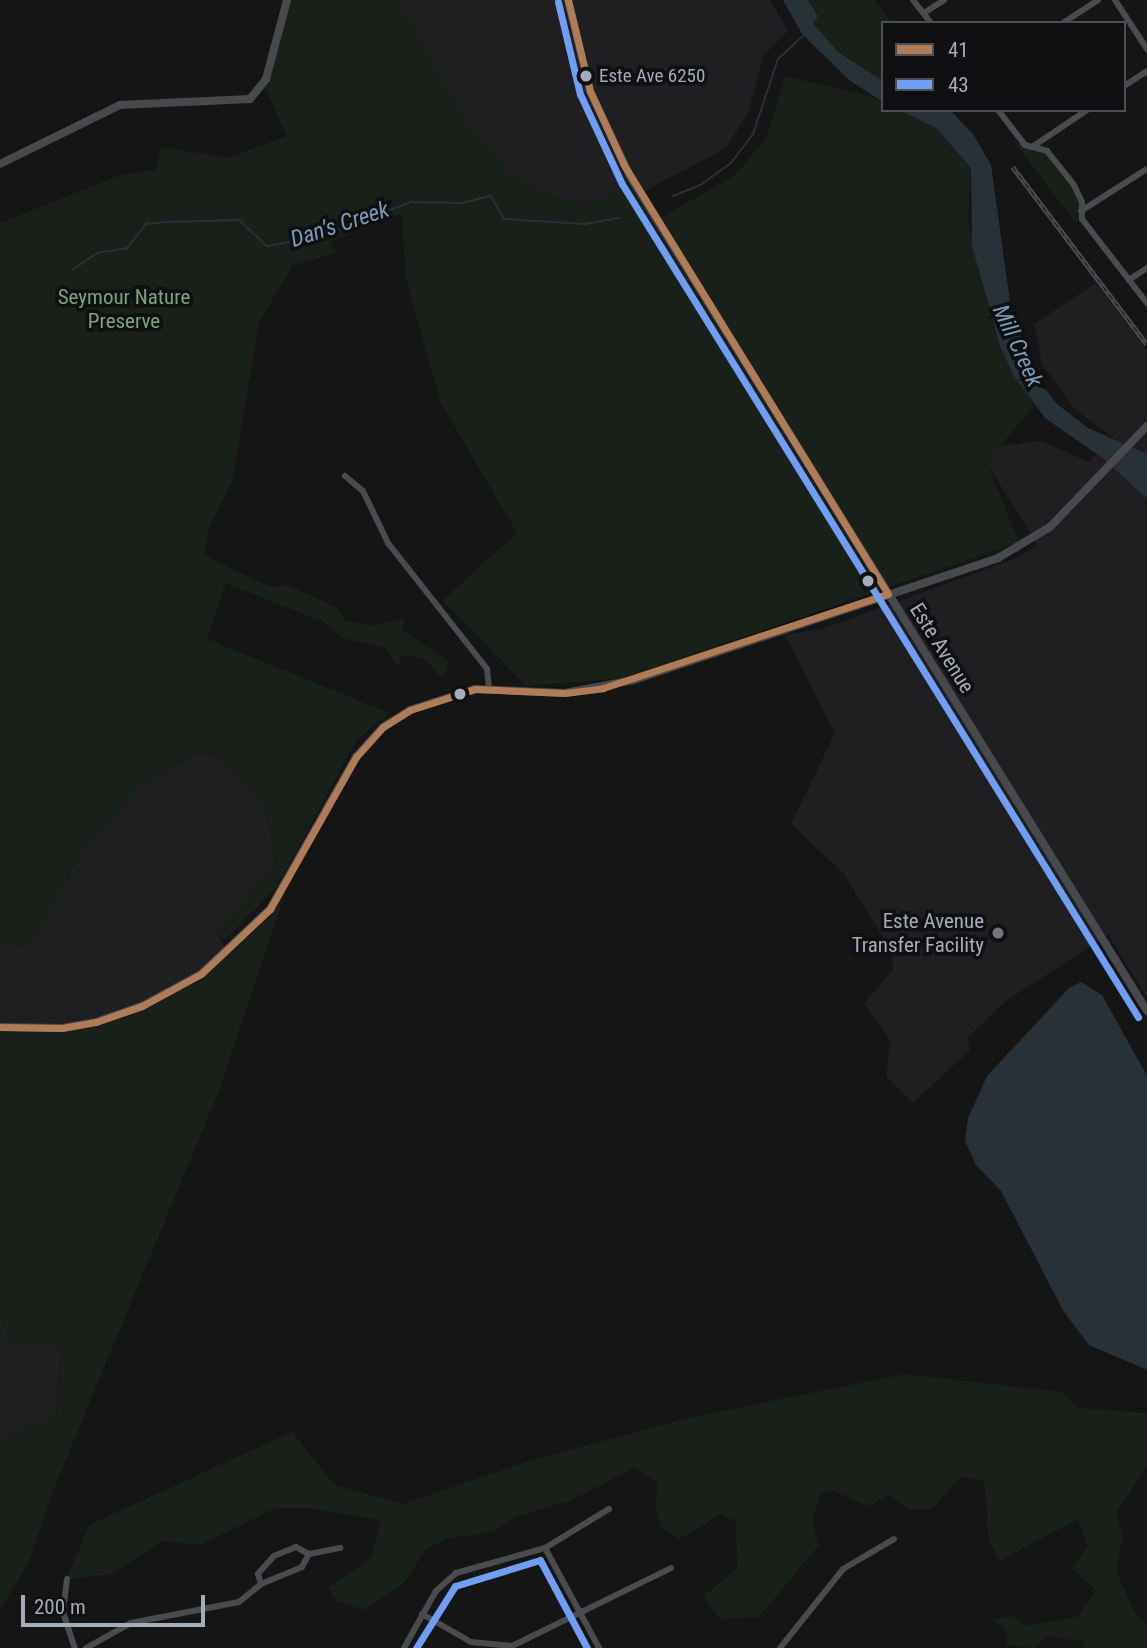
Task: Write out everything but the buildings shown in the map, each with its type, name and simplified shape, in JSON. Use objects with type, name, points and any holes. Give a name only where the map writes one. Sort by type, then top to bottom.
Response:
[{"type":"street","points":[[0,164],[120,105],[250,99],[266,79],[287,0]]},
{"type":"street","name":"Este Avenue","points":[[568,0],[590,91],[619,155],[887,594],[1147,1011]]},
{"type":"street","points":[[913,0],[930,21]]},
{"type":"street","points":[[924,13],[944,0]]},
{"type":"street","points":[[1066,21],[1098,0]]},
{"type":"street","points":[[1115,0],[1147,49]]},
{"type":"street","points":[[1126,85],[1147,71]]},
{"type":"street","points":[[1000,112],[1025,145],[1047,152],[1074,185],[1082,219],[1147,303]]},
{"type":"street","points":[[1032,147],[1084,112]]},
{"type":"street","points":[[1081,211],[1147,169]]},
{"type":"street","points":[[1129,280],[1147,268]]},
{"type":"street","points":[[0,1027],[62,1028],[96,1022],[142,1006],[201,974],[280,895],[350,766],[375,735],[425,703],[489,689],[565,693],[603,688],[1021,548],[1104,472],[1147,426]]},
{"type":"street","points":[[345,476],[363,491],[396,554],[487,669],[489,689]]},
{"type":"street","points":[[404,1648],[422,1614],[456,1573],[545,1548],[609,1509]]},
{"type":"street","points":[[780,1648],[844,1569],[894,1539]]},
{"type":"street","points":[[261,1584],[258,1574],[274,1556],[296,1547],[309,1554],[340,1548]]},
{"type":"street","points":[[545,1548],[583,1611],[599,1648]]},
{"type":"street","points":[[86,1648],[131,1623],[231,1606],[261,1584],[302,1567],[309,1554]]},
{"type":"street","points":[[422,1614],[463,1639],[501,1647],[534,1639],[583,1611],[671,1568]]},
{"type":"street","points":[[67,1579],[63,1612],[75,1648]]},
{"type":"shaded area","points":[[397,0],[770,0],[788,31],[763,56],[748,113],[726,148],[641,193],[623,185],[607,199],[585,203],[556,198],[508,174],[470,132]]},
{"type":"shaded area","points":[[1096,283],[1147,350],[1147,998],[1108,935],[1006,1001],[968,1037],[970,1050],[913,1103],[886,1076],[890,1040],[864,1003],[893,970],[891,950],[844,874],[791,824],[835,733],[785,635],[825,628],[1014,559],[1038,545],[986,462],[1000,446],[1041,441],[1089,462],[1112,437],[1073,407],[1042,364],[1034,324]]},
{"type":"shaded area","points":[[217,754],[264,802],[276,861],[216,933],[228,952],[163,996],[79,1025],[0,1027],[0,944],[29,946],[86,845],[145,782],[194,756]]},
{"type":"shaded area","points":[[0,1313],[9,1340],[62,1348],[56,1414],[0,1441]]},
{"type":"green space","name":"Seymour Nature Preserve","points":[[287,0],[397,0],[470,132],[482,137],[509,174],[556,198],[585,203],[607,199],[631,178],[657,220],[734,176],[766,139],[785,76],[868,96],[881,102],[881,112],[902,112],[936,128],[971,168],[968,219],[981,282],[1000,346],[1034,406],[986,462],[1019,542],[624,678],[526,686],[443,600],[517,533],[441,403],[406,279],[402,214],[330,242],[337,253],[293,265],[259,322],[232,482],[209,527],[204,555],[270,587],[288,585],[337,608],[346,621],[374,626],[404,618],[402,630],[449,662],[446,672],[441,678],[425,659],[402,655],[398,667],[386,648],[342,638],[324,622],[226,583],[207,639],[389,713],[356,741],[277,887],[225,940],[215,933],[276,861],[264,802],[217,754],[193,756],[145,782],[86,845],[29,946],[0,944],[0,223],[120,175],[155,170],[161,147],[229,158],[287,136],[264,85]]},
{"type":"green space","points":[[808,0],[875,0],[891,21],[881,21],[881,80],[838,52],[813,23],[818,15]]},
{"type":"green space","points":[[1014,142],[1043,149],[1074,185],[1081,211],[1077,224]]},
{"type":"green space","points":[[289,881],[222,1083],[52,1493],[28,1565],[0,1609],[0,1441],[56,1414],[62,1349],[9,1340],[0,1313],[0,1027],[45,1028],[121,1014],[201,974],[237,944]]},
{"type":"green space","points":[[905,1374],[1062,1392],[1078,1408],[1147,1413],[1147,1467],[1116,1513],[1123,1536],[1116,1570],[1135,1614],[1147,1625],[1147,1648],[1083,1648],[1084,1642],[1048,1636],[1034,1648],[1007,1645],[1006,1630],[994,1620],[1012,1616],[1025,1626],[1077,1617],[1096,1591],[1072,1568],[1088,1546],[1078,1519],[999,1561],[989,1539],[984,1480],[960,1477],[932,1509],[910,1510],[889,1495],[868,1506],[834,1491],[820,1493],[812,1520],[819,1545],[759,1617],[719,1619],[704,1596],[737,1568],[736,1521],[721,1514],[679,1539],[662,1528],[655,1507],[658,1482],[634,1468],[571,1500],[516,1517],[495,1531],[446,1539],[426,1549],[404,1583],[364,1610],[337,1601],[328,1588],[371,1558],[381,1520],[309,1508],[275,1508],[200,1545],[163,1541],[111,1574],[67,1579],[89,1525],[292,1432],[335,1485],[403,1504],[529,1461],[692,1417]]},
{"type":"water","points":[[783,0],[808,0],[818,16],[813,23],[838,52],[881,80],[881,101],[849,80],[802,34]]},
{"type":"water","name":"Mill Creek","points":[[903,112],[952,112],[973,134],[991,165],[1011,309],[1038,380],[1057,404],[1088,428],[1147,454],[1147,499],[1104,459],[1045,418],[1014,376],[1000,346],[972,246],[971,168],[936,128]]},
{"type":"water","points":[[1081,982],[1102,995],[1147,1076],[1147,1370],[1089,1345],[1064,1312],[1001,1191],[976,1165],[965,1141],[968,1118],[987,1076],[1069,988]]},
{"type":"waterway","name":"Dan’s Creek","points":[[673,196],[702,184],[731,163],[753,134],[778,59],[804,35]]},
{"type":"waterway","name":"Dan’s Creek","points":[[72,270],[97,253],[127,248],[146,224],[166,222],[239,220],[267,246],[314,238],[411,202],[462,203],[491,196],[504,219],[585,224],[620,218]]},
{"type":"railway","points":[[1013,167],[1147,344]]},
{"type":"transit line","name":"41","points":[[0,1027],[62,1028],[96,1022],[142,1006],[201,974],[270,909],[356,757],[383,727],[410,710],[475,689],[565,693],[603,688],[888,594],[624,165],[590,91],[568,0]]},
{"type":"transit line","name":"43","points":[[558,2],[580,94],[622,184],[1138,1017]]},
{"type":"transit line","name":"43","points":[[416,1648],[455,1586],[540,1560],[587,1648]]},
{"type":"place","name":"Este Ave 6250","points":[[586,76]]},
{"type":"place","name":"Este Avenue Transfer Facility","points":[[998,933]]}]
